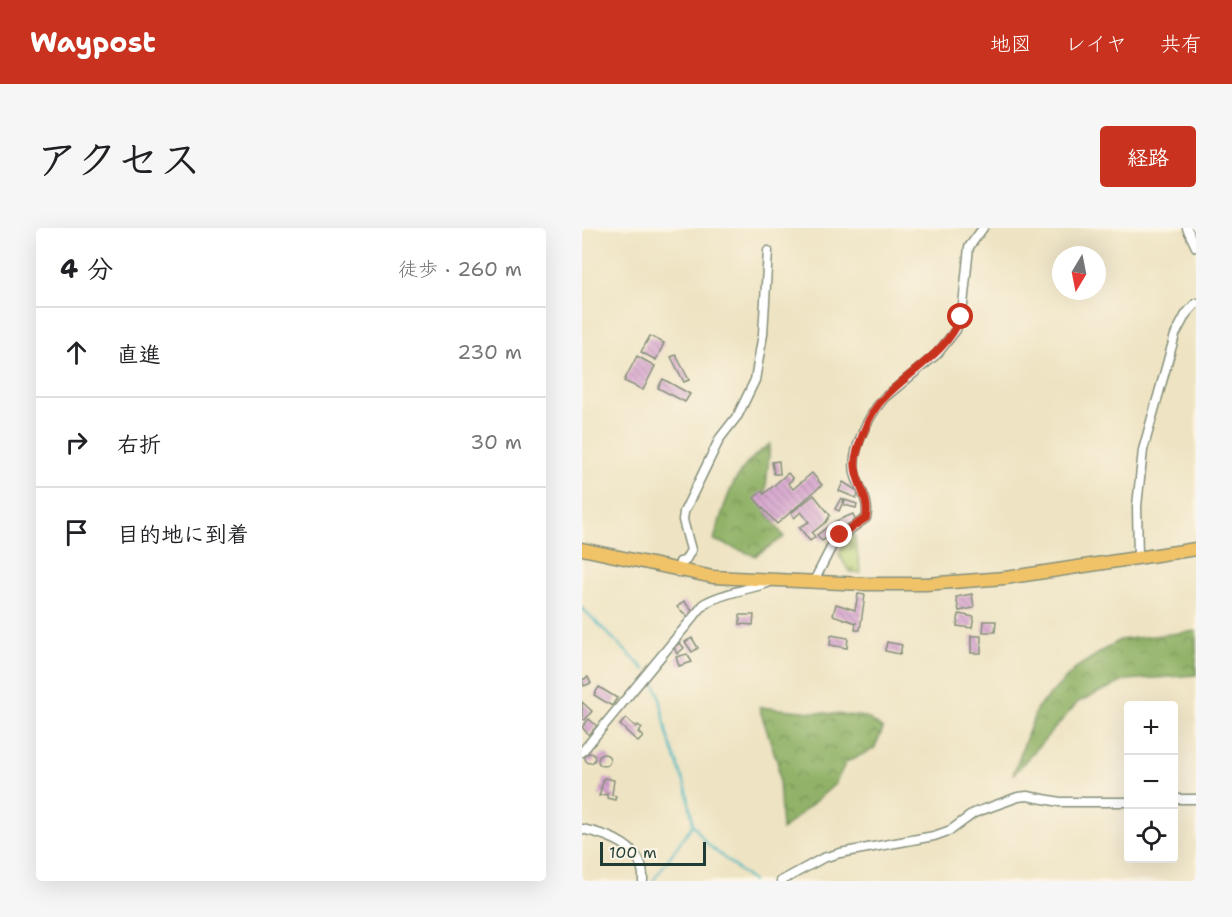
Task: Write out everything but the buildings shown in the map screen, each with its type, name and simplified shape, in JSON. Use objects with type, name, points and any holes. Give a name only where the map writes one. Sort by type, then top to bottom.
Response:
[{"type":"highway","points":[[582,549],[678,572],[770,582],[813,583],[968,581],[1196,549]]},
{"type":"street","points":[[813,583],[835,540],[866,518],[866,502],[854,468],[863,436],[877,406],[884,398],[937,354],[956,330],[962,311],[969,247],[983,228]]},
{"type":"street","points":[[1187,228],[1196,247]]},
{"type":"street","points":[[678,572],[680,562],[685,561],[691,550],[683,520],[684,512],[720,438],[747,400],[759,365],[768,251]]},
{"type":"street","points":[[1138,558],[1138,496],[1143,450],[1175,335],[1196,303]]},
{"type":"street","points":[[584,746],[705,603],[721,595],[752,589],[770,582]]},
{"type":"street","points":[[781,881],[823,858],[934,836],[951,830],[974,813],[1018,797],[1027,796],[1060,802],[1124,802]]},
{"type":"street","points":[[1178,799],[1196,799]]},
{"type":"street","points":[[582,829],[627,846],[638,856],[643,881]]},
{"type":"green space","points":[[770,444],[764,509],[784,537],[755,556],[714,540],[732,486],[747,464]]},
{"type":"green space","points":[[854,534],[861,573],[850,572],[839,555],[846,540]]},
{"type":"green space","points":[[1196,631],[1196,675],[1126,680],[1078,702],[1013,775],[1037,708],[1077,667],[1120,640]]},
{"type":"green space","points":[[759,707],[866,717],[883,729],[874,749],[846,762],[835,784],[782,830],[778,764]]},
{"type":"waterway","points":[[582,608],[645,670]]},
{"type":"waterway","points":[[650,674],[659,693],[667,734],[687,791],[693,824],[706,843],[752,881]]},
{"type":"waterway","points":[[653,881],[693,824]]},
{"type":"route","points":[[840,535],[866,518],[866,502],[854,468],[856,454],[877,406],[937,354],[956,330],[961,317]]}]
